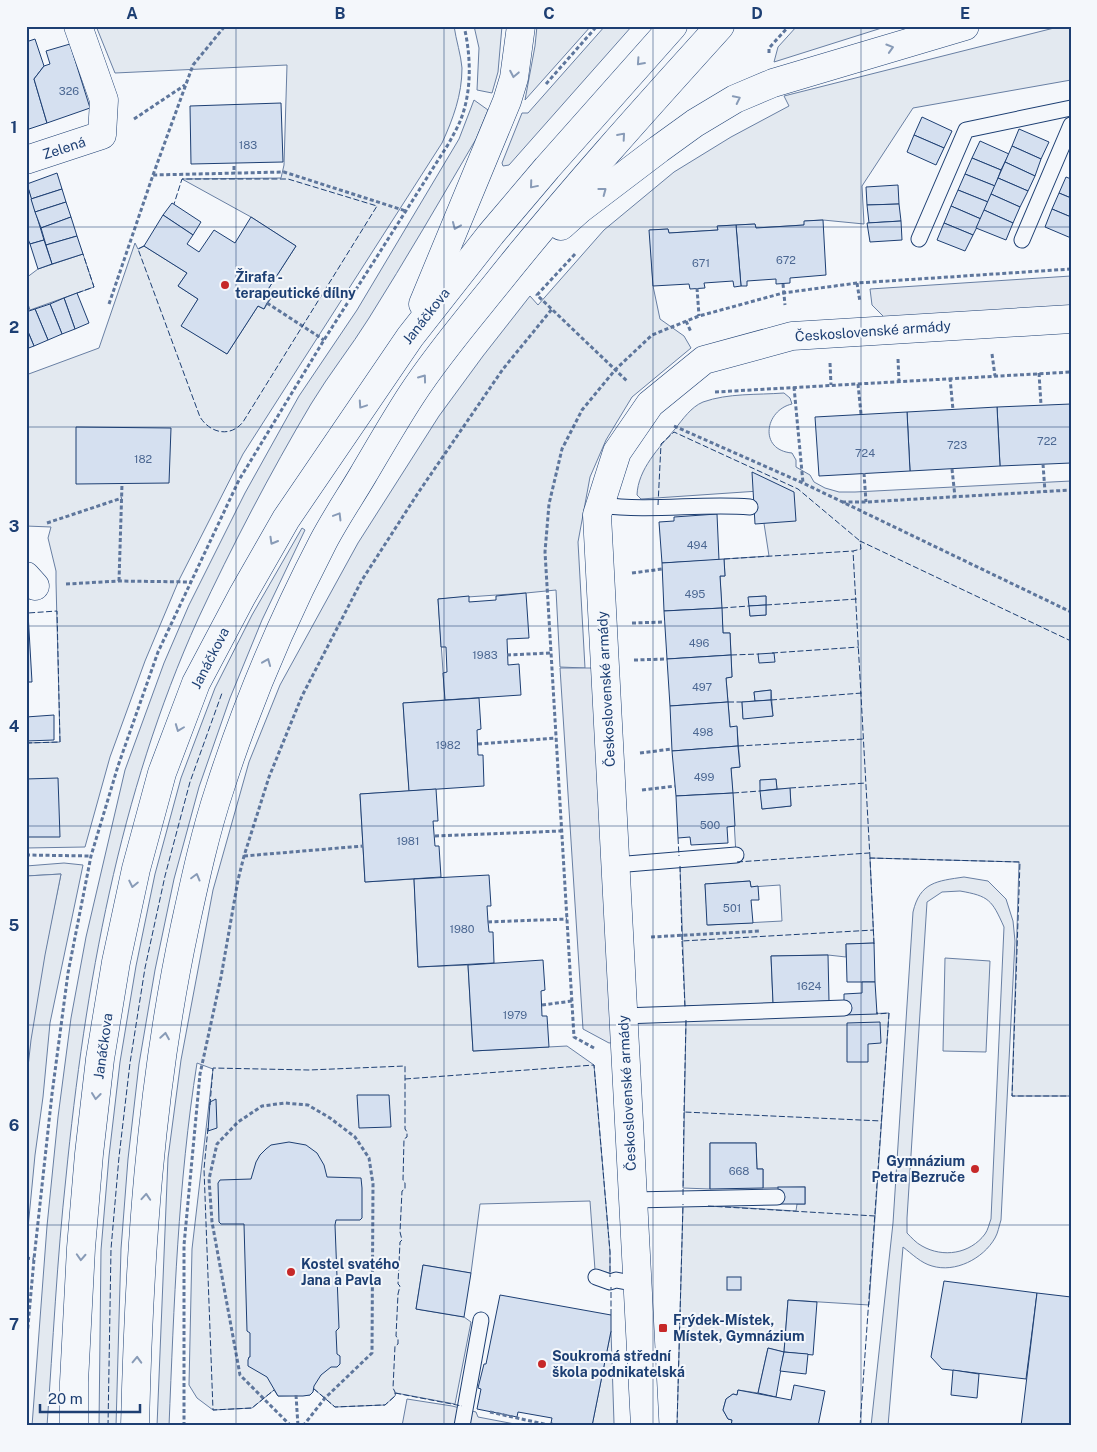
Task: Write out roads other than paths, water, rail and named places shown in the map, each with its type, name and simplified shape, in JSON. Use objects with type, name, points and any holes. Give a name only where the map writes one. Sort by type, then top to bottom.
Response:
[{"type":"main road","name":"Zelená","points":[[26,160],[102,135],[104,100],[78,26]]},
{"type":"main road","points":[[410,337],[502,115],[514,78],[521,26]]},
{"type":"main road","name":"Janáčkova","points":[[74,1426],[74,1382],[81,1248],[100,1059],[120,944],[136,869],[162,773],[196,683],[276,536],[324,462],[410,337],[436,302],[528,190],[673,26]]},
{"type":"main road","points":[[135,1426],[142,1242],[148,1160],[160,1067],[177,964],[194,883],[219,791],[248,708],[285,618],[324,539],[413,392],[454,337],[574,190],[720,26]]},
{"type":"main road","points":[[500,280],[580,208],[695,123],[735,100],[773,83],[965,26]]},
{"type":"main road","name":"Československé armády","points":[[645,1426],[597,515],[617,452],[658,413],[704,360],[792,336],[1071,319]]},
{"type":"main road","points":[[66,1426],[74,1382]]},
{"type":"lane","points":[[919,239],[966,130],[1071,108]]},
{"type":"lane","points":[[1022,240],[1071,125]]},
{"type":"lane","points":[[601,505],[633,508],[750,506]]},
{"type":"lane","points":[[615,865],[736,855]]},
{"type":"lane","points":[[623,1016],[844,1008]]},
{"type":"lane","points":[[633,1200],[778,1197]]},
{"type":"lane","points":[[596,1277],[610,1282],[616,1280],[637,1284]]},
{"type":"lane","points":[[462,1426],[481,1320]]},
{"type":"place","name":"Žirafa - terapeutické dílny","points":[[225,285]]},
{"type":"place","name":"Gymnázium Petra Bezruče","points":[[975,1169]]},
{"type":"place","name":"Kostel svatého Jana a Pavla","points":[[291,1272]]},
{"type":"place","name":"Frýdek-Místek, Místek, Gymnázium","points":[[663,1328]]},
{"type":"place","name":"Soukromá střední škola podnikatelská","points":[[542,1364]]}]
